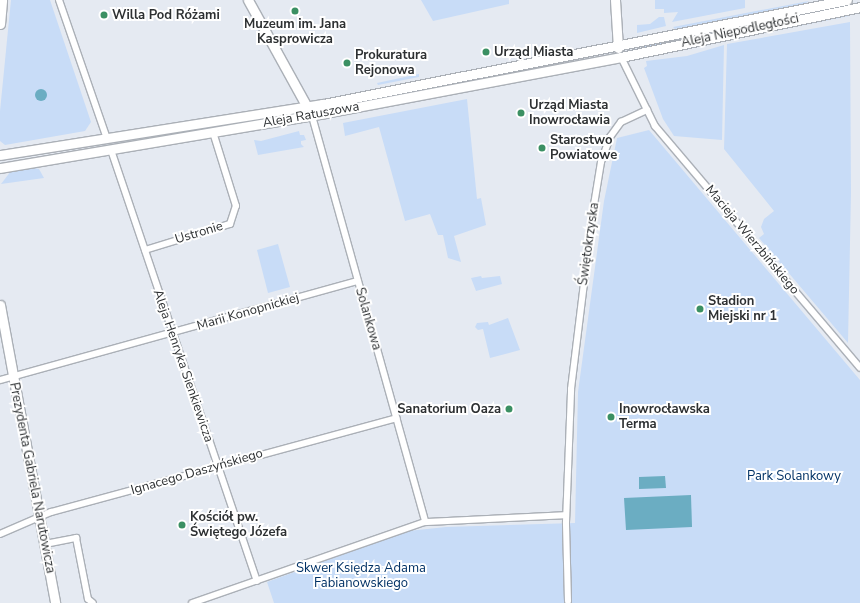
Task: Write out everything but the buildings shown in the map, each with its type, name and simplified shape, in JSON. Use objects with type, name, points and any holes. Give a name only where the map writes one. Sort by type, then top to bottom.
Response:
[{"type":"street","points":[[0,24],[2,0]]},
{"type":"street","points":[[60,0],[107,139]]},
{"type":"street","points":[[248,0],[307,107]]},
{"type":"street","points":[[615,0],[617,44],[621,57],[646,110]]},
{"type":"street","name":"Aleja Niepodległości","points":[[617,44],[847,0]]},
{"type":"street","name":"Aleja Niepodległości","points":[[621,57],[860,7]]},
{"type":"street","name":"Aleja Ratuszowa","points":[[0,168],[312,116],[520,71],[617,44]]},
{"type":"street","name":"Aleja Ratuszowa","points":[[0,155],[307,107],[520,71],[621,57]]},
{"type":"street","name":"Macieja Wierzbińskiego","points":[[646,110],[655,126],[860,368]]},
{"type":"street","name":"Świętokrzyska","points":[[568,601],[566,516],[572,368],[602,162],[614,129],[621,122],[646,110]]},
{"type":"street","name":"Solankowa","points":[[312,116],[425,522]]},
{"type":"street","name":"Ustronie","points":[[145,250],[230,224],[236,206],[212,132]]},
{"type":"street","name":"Aleja Henryka Sienkiewicza","points":[[111,150],[257,581]]},
{"type":"street","name":"Marii Konopnickiej","points":[[0,380],[358,281]]},
{"type":"street","name":"Prezydenta Gabriela Narutowicza","points":[[0,305],[55,603]]},
{"type":"street","name":"Ignacego Daszyńskiego","points":[[0,534],[39,516],[396,418]]},
{"type":"street","points":[[192,603],[425,522],[566,516]]},
{"type":"street","points":[[45,544],[76,538],[88,599],[93,603]]},
{"type":"green space","points":[[11,0],[50,0],[91,122],[85,131],[5,145],[0,141],[0,111]]},
{"type":"green space","points":[[421,0],[509,0],[509,4],[433,21]]},
{"type":"green space","points":[[655,0],[745,0],[745,8],[672,22],[678,12],[664,13],[664,9],[655,9]]},
{"type":"green space","points":[[809,1],[803,5],[675,29],[673,27]]},
{"type":"green space","points":[[860,2],[860,4],[742,26],[644,48],[644,46],[707,31]]},
{"type":"green space","points":[[846,14],[849,16],[705,45],[718,39]]},
{"type":"green space","points":[[659,17],[664,17],[666,26],[637,33],[637,25],[650,24]]},
{"type":"green space","points":[[850,22],[851,193],[848,343],[759,238],[764,234],[761,227],[764,219],[774,211],[724,149],[727,44]]},
{"type":"green space","points":[[724,45],[722,140],[674,136],[663,119],[644,68],[647,66],[646,61],[687,56]]},
{"type":"green space","points":[[419,74],[419,77],[378,85],[377,83]]},
{"type":"green space","points":[[467,99],[477,199],[481,198],[486,225],[454,236],[461,262],[448,258],[443,235],[438,235],[430,214],[405,221],[379,127],[345,136],[343,123]]},
{"type":"green space","points":[[649,130],[860,380],[860,603],[274,603],[267,582],[408,531],[446,527],[575,523],[578,392],[604,201],[617,138]]},
{"type":"green space","points":[[299,131],[300,135],[304,135],[306,140],[301,141],[301,144],[304,147],[258,155],[254,140],[261,141]]},
{"type":"green space","points":[[31,167],[39,169],[44,178],[1,184],[11,171]]},
{"type":"green space","points":[[278,244],[290,287],[268,293],[257,250]]},
{"type":"green space","points":[[481,276],[482,278],[500,276],[502,284],[476,291],[471,278]]},
{"type":"green space","points":[[508,318],[520,350],[490,358],[483,329],[478,330],[475,327],[477,323],[488,322],[489,325]]},
{"type":"shaded area","points":[[41,89],[45,91],[47,95],[45,99],[41,101],[37,99],[35,95],[37,91]]},
{"type":"shaded area","points":[[665,476],[666,488],[639,489],[639,477]]},
{"type":"shaded area","points":[[691,495],[692,527],[626,530],[624,498]]},
{"type":"place","name":"Muzeum im. Jana Kasprowicza","points":[[295,11]]},
{"type":"place","name":"Willa Pod Różami","points":[[104,15]]},
{"type":"place","name":"Urząd Miasta","points":[[486,52]]},
{"type":"place","name":"Prokuratura Rejonowa","points":[[347,63]]},
{"type":"place","name":"Urząd Miasta Inowrocławia","points":[[521,113]]},
{"type":"place","name":"Starostwo Powiatowe","points":[[542,148]]},
{"type":"place","name":"Stadion Miejski nr 1","points":[[700,309]]},
{"type":"place","name":"Sanatorium Oaza","points":[[509,409]]},
{"type":"place","name":"Inowrocławska Terma","points":[[611,417]]},
{"type":"place","name":"Kościół pw. Świętego Józefa","points":[[182,525]]},
{"type":"park label","name":"Park Solankowy","points":[[794,476]]},
{"type":"park label","name":"Skwer Księdza Adama Fabianowskiego","points":[[361,576]]}]
